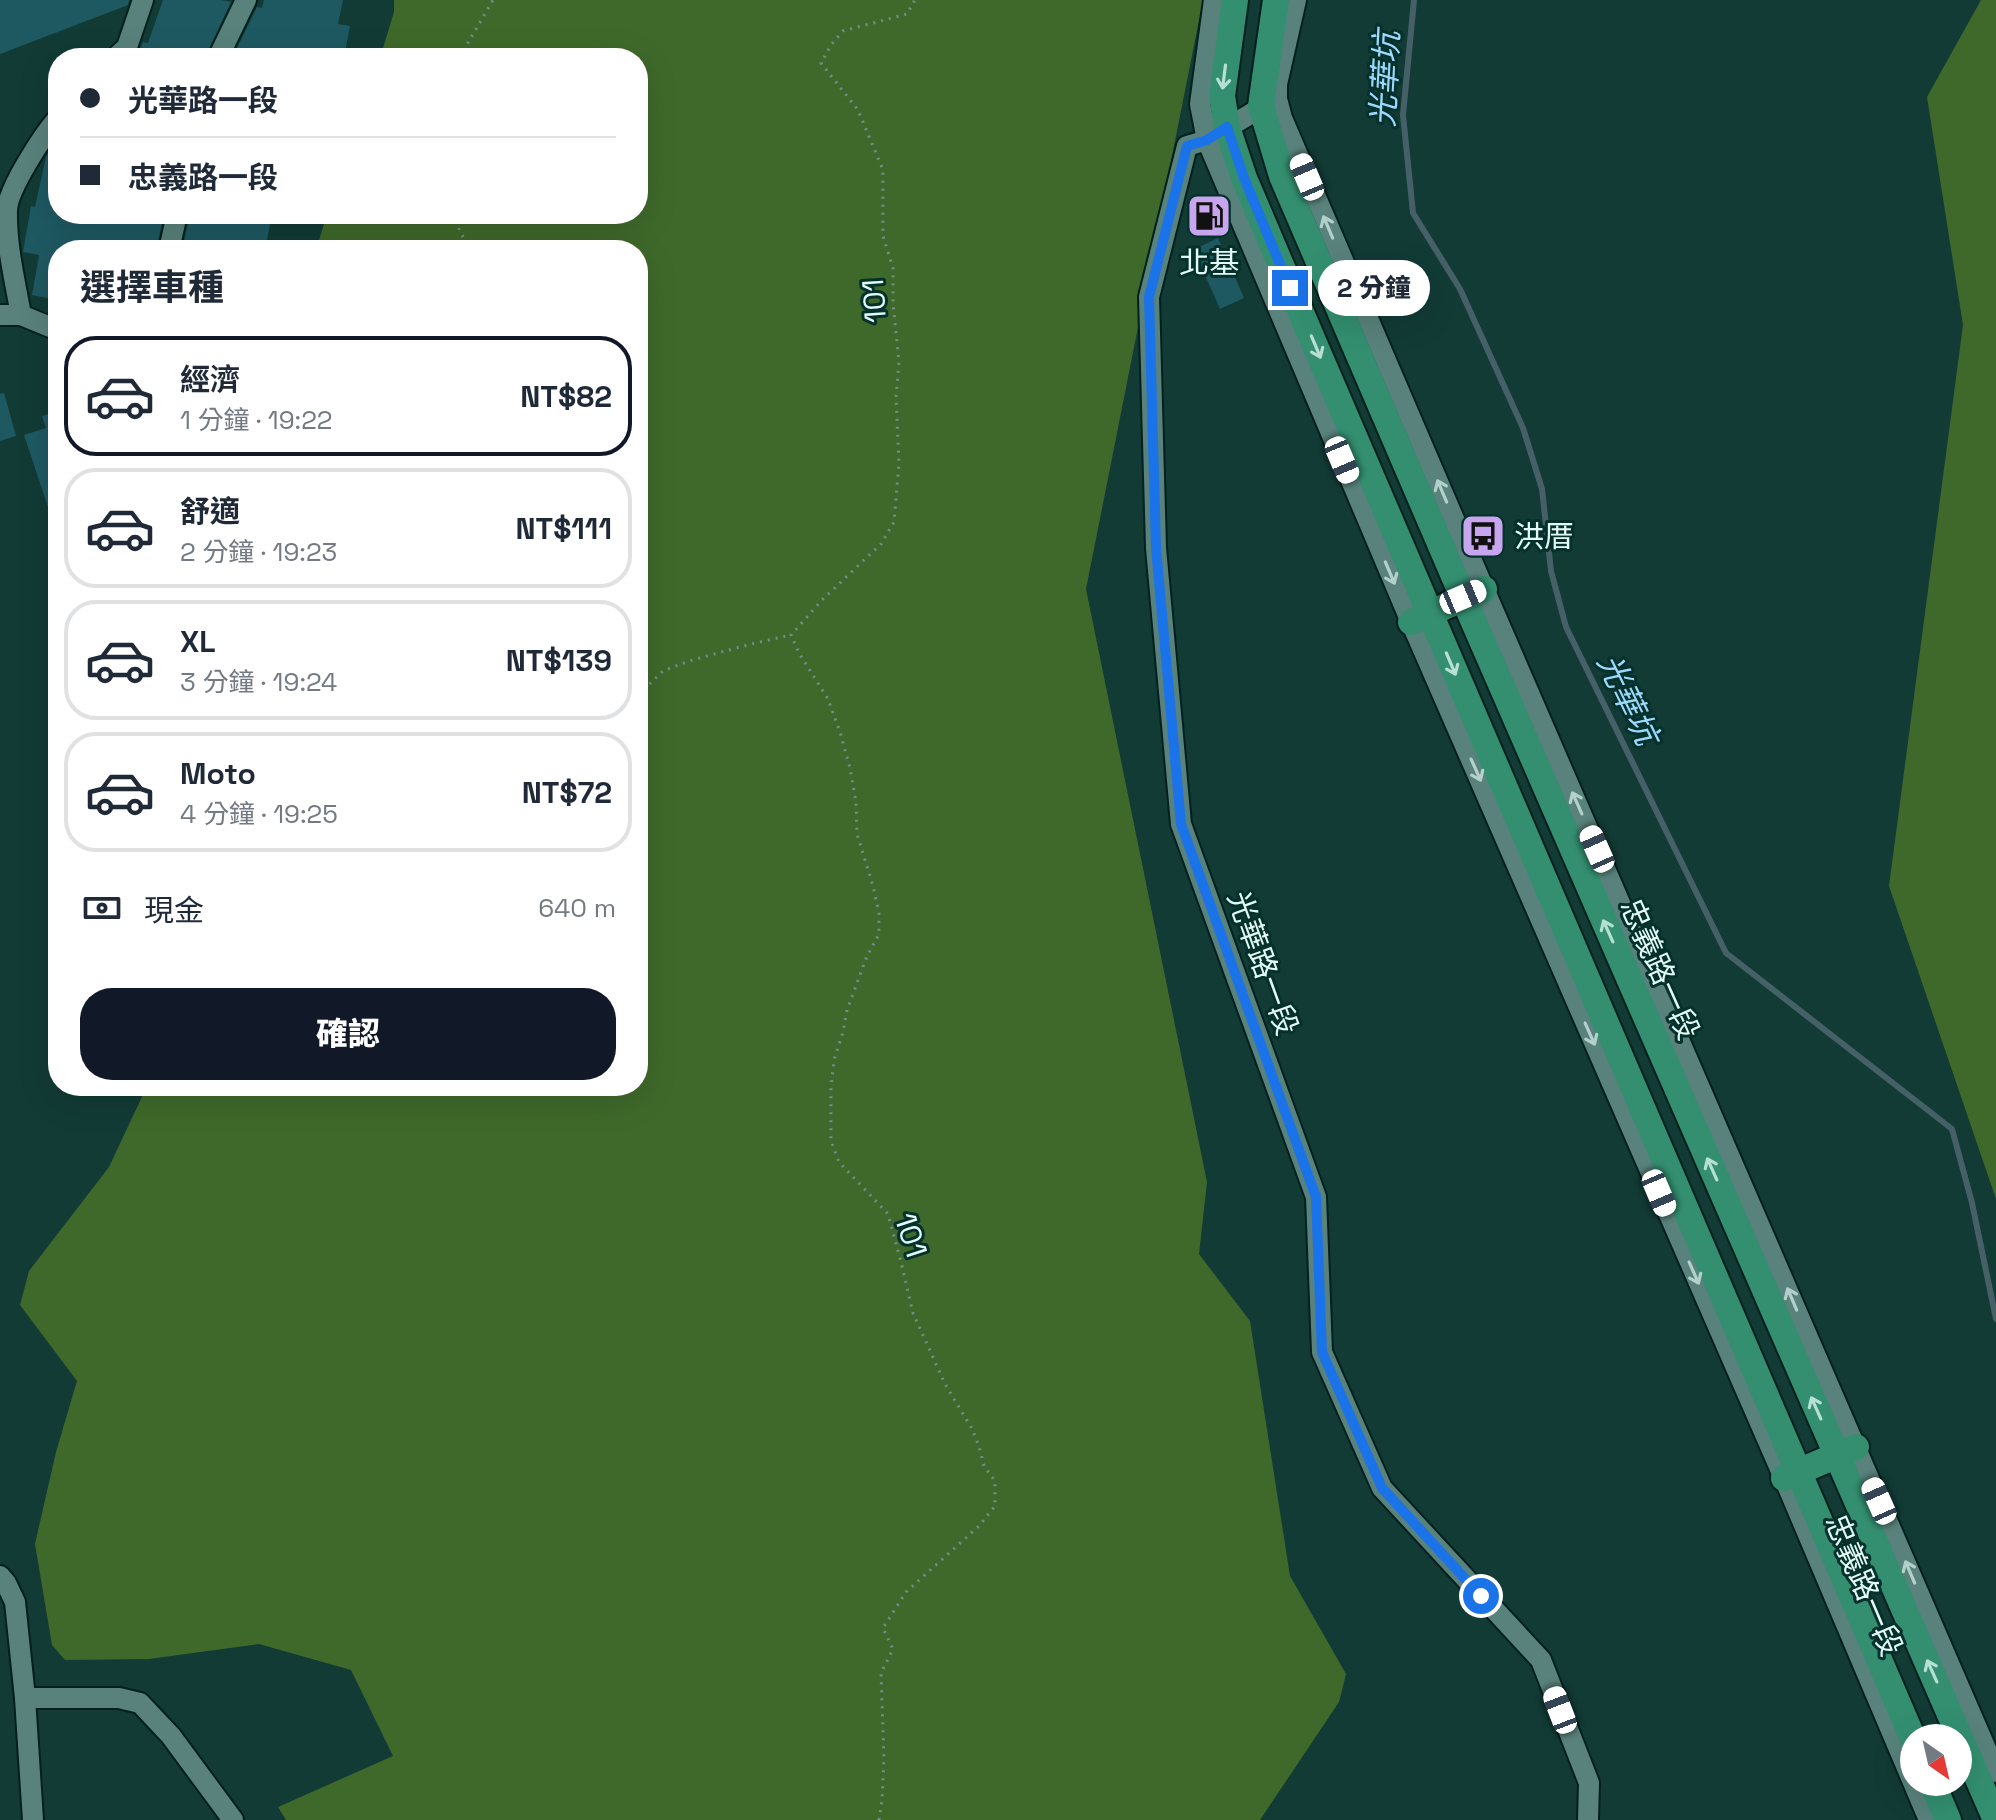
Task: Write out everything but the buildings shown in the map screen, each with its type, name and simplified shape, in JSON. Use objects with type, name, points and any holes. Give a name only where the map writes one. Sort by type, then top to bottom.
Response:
[{"type":"main road","name":"忠義路一段","points":[[1235,0],[1217,134],[1244,178],[1420,618],[1791,1476],[1906,1724]]},
{"type":"main road","name":"忠義路一段","points":[[1276,0],[1269,103],[1270,141],[1287,188],[1473,593],[1846,1451],[1996,1820]]},
{"type":"main road","points":[[1420,618],[1473,593]]},
{"type":"main road","points":[[1791,1476],[1846,1451]]},
{"type":"main road","points":[[1938,1796],[1948,1820]]},
{"type":"street","points":[[126,48],[143,0]]},
{"type":"street","points":[[223,48],[246,0]]},
{"type":"street","name":"忠義路一段","points":[[1214,0],[1200,104],[1217,134]]},
{"type":"street","name":"忠義路一段","points":[[1269,103],[1277,84],[1296,0]]},
{"type":"street","name":"光華路一段","points":[[1269,103],[1217,134],[1187,146],[1149,297],[1156,548],[1181,824],[1316,1197],[1322,1352],[1382,1488],[1541,1660],[1589,1783],[1588,1820]]},
{"type":"street","points":[[21,315],[10,249],[7,206],[23,169],[48,133]]},
{"type":"street","points":[[0,315],[21,315],[48,328]]},
{"type":"street","name":"忠義路一段","points":[[1846,1451],[1996,1772]]},
{"type":"street","name":"忠義路一段","points":[[1791,1476],[1929,1820]]},
{"type":"street","points":[[0,1576],[15,1602],[33,1820]]},
{"type":"street","points":[[25,1698],[119,1698],[140,1703],[171,1736],[233,1820]]},
{"type":"path","points":[[465,48],[493,0]]},
{"type":"path","name":"101","points":[[879,1820],[884,1758],[881,1673],[893,1649],[883,1628],[906,1592],[979,1526],[995,1506],[995,1481],[984,1466],[971,1427],[945,1384],[913,1313],[888,1214],[839,1162],[831,1141],[834,1060],[847,1010],[867,956],[879,934],[879,913],[857,834],[854,791],[840,732],[828,699],[791,635],[822,600],[881,544],[894,522],[899,464],[896,397],[899,362],[893,268],[883,236],[883,170],[858,110],[821,63],[843,31],[907,14],[915,0]]},
{"type":"path","points":[[648,685],[663,671],[689,661],[791,635]]},
{"type":"green space","points":[[394,0],[1203,0],[1086,589],[1207,1182],[1199,1254],[1250,1321],[1290,1576],[1346,1674],[1339,1702],[1260,1820],[286,1820],[278,1807],[393,1756],[351,1670],[259,1644],[149,1659],[65,1660],[52,1645],[35,1544],[56,1452],[77,1381],[20,1305],[29,1271],[109,1167],[142,1096],[648,1096],[648,240],[319,240],[324,224],[648,224],[648,48],[383,48],[394,12]]},
{"type":"green space","points":[[1981,0],[1996,0],[1996,1199],[1889,886],[1963,325],[1927,97]]},
{"type":"waterway","name":"光華坑","points":[[1414,0],[1403,115],[1413,213],[1460,289],[1523,428],[1542,489],[1551,571],[1566,627],[1726,953],[1952,1129],[1972,1203],[1996,1319]]},
{"type":"place","name":"北基","points":[[1209,216]]},
{"type":"place","name":"洪厝","points":[[1483,536]]},
{"type":"route","points":[[1290,288],[1244,178],[1227,127],[1207,140],[1187,146],[1149,297],[1156,548],[1181,824],[1316,1197],[1322,1352],[1382,1488],[1481,1596]]}]
